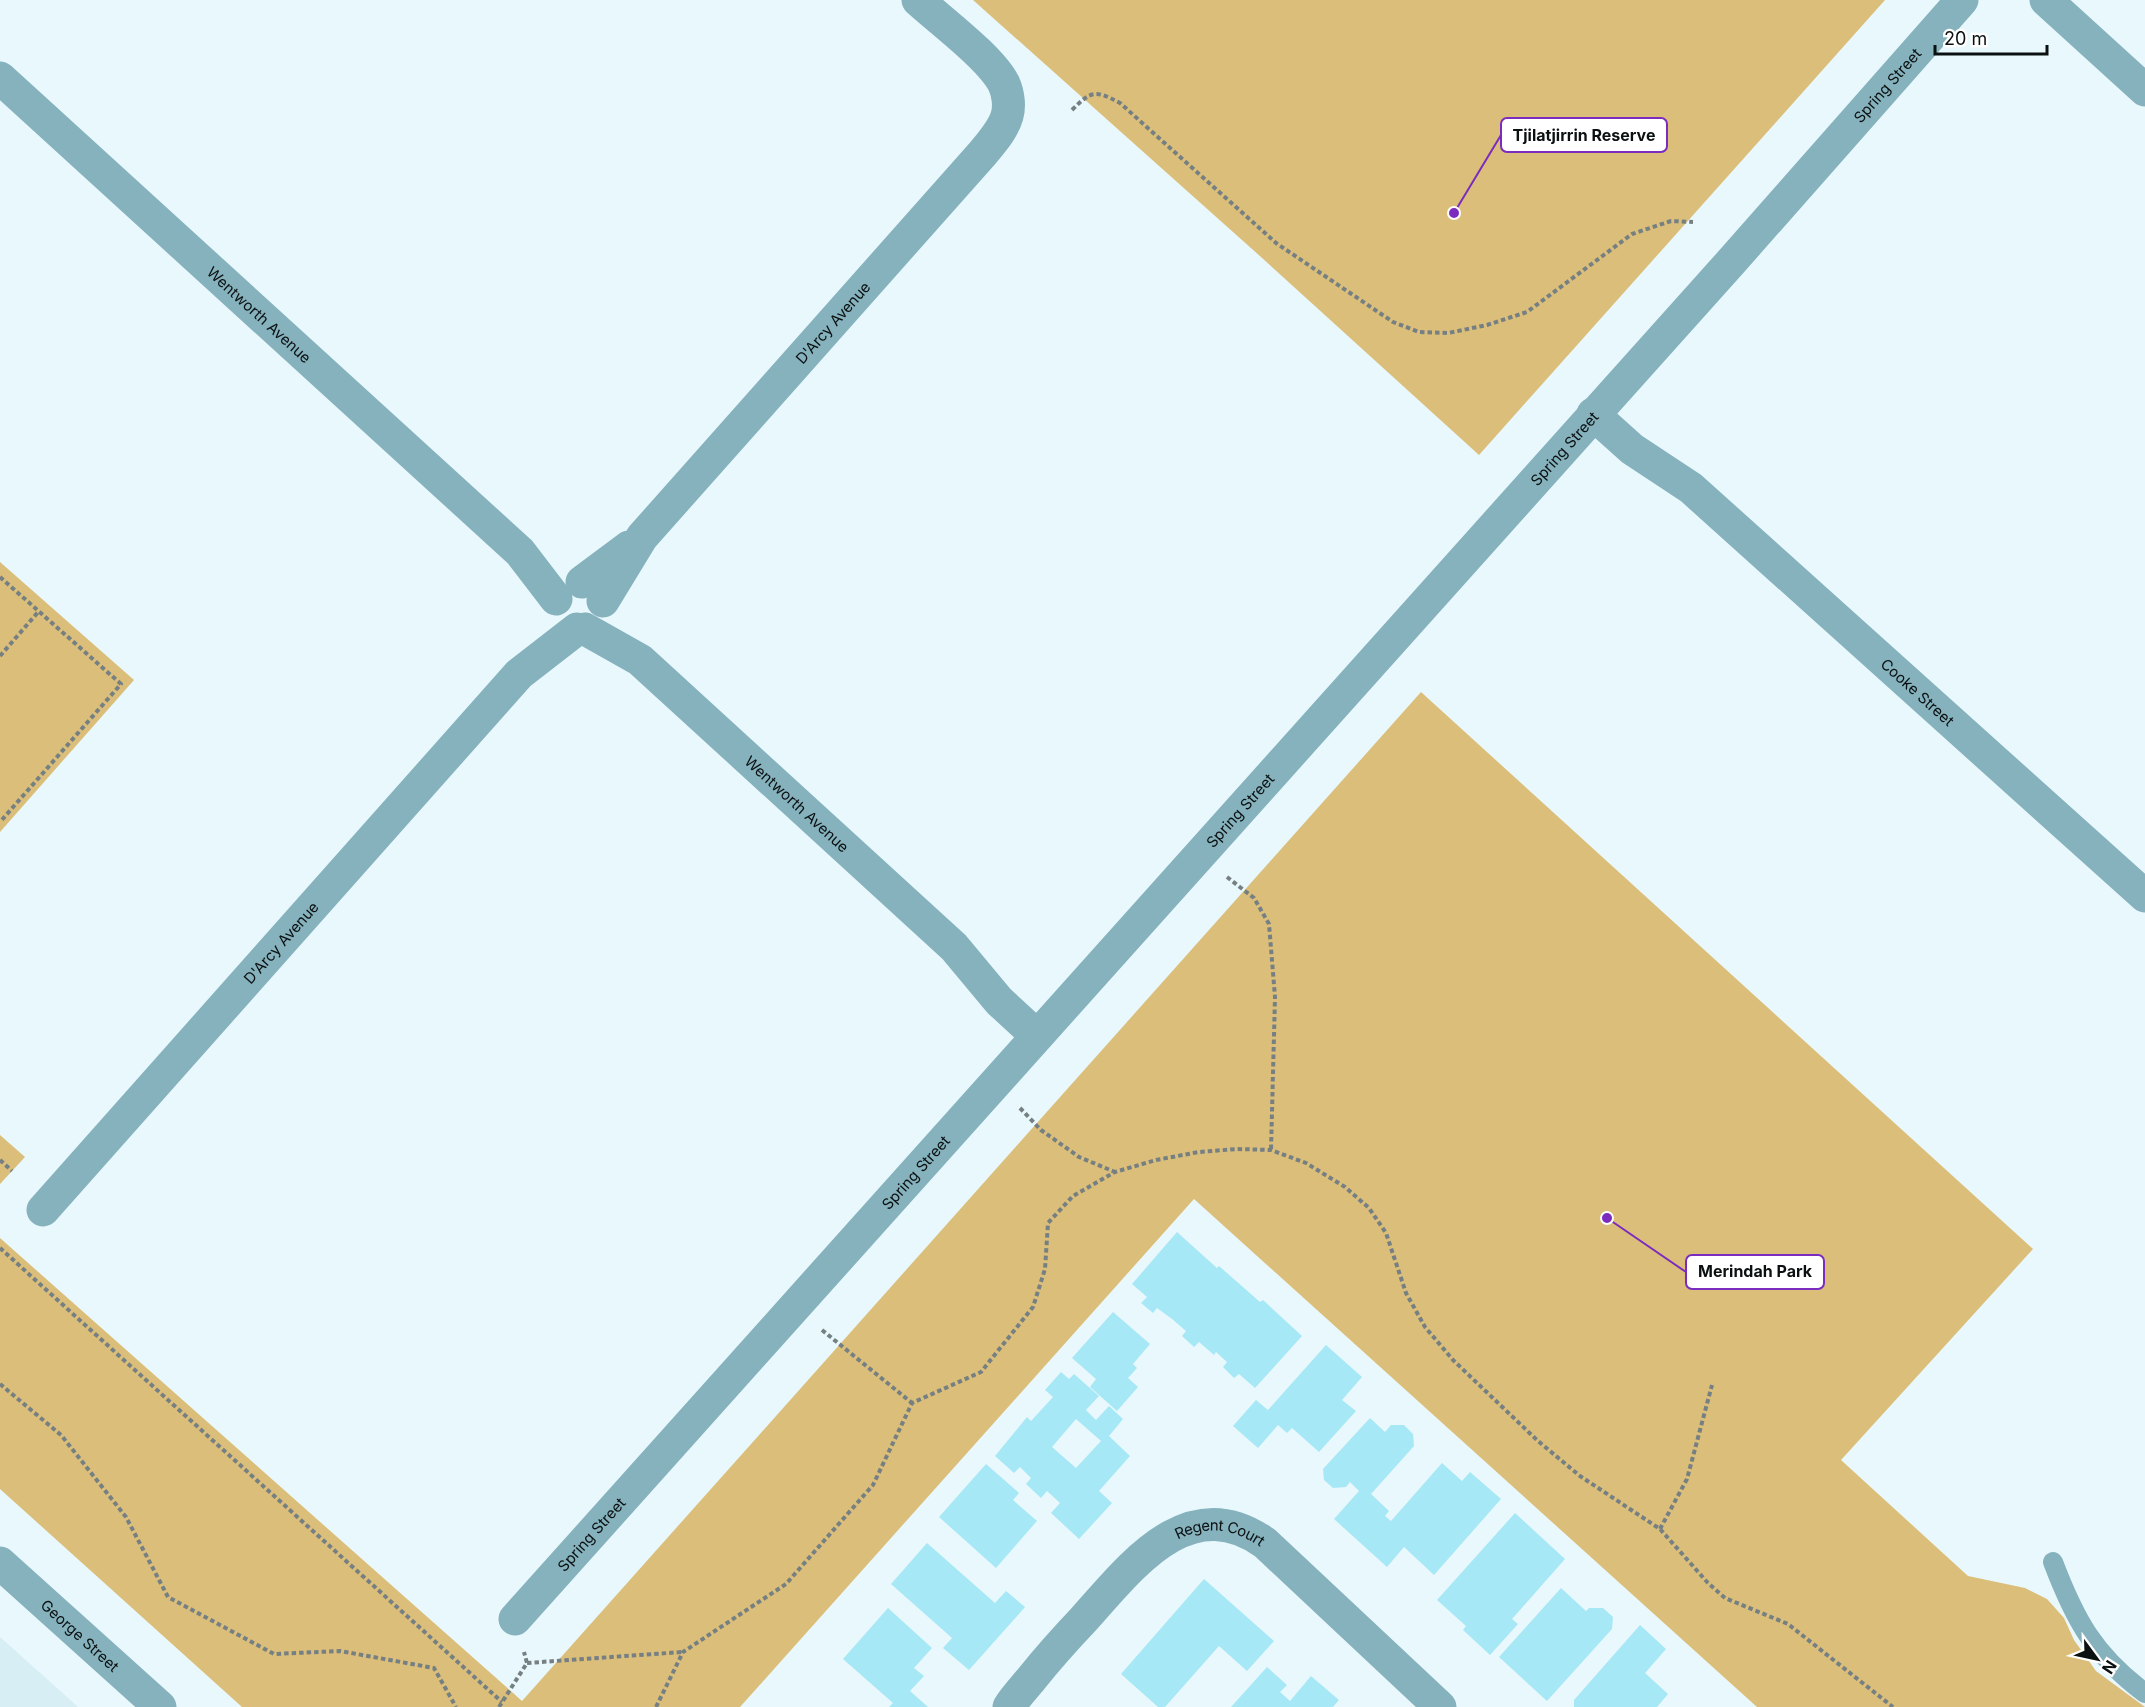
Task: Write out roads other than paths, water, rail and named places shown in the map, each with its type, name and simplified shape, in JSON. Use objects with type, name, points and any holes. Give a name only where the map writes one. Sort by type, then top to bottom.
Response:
[{"type":"street","name":"D'Arcy Avenue","points":[[44,1210],[982,154],[998,133],[1007,115],[1008,100],[1005,85],[993,68],[918,0]]},
{"type":"street","name":"Spring Street","points":[[515,1619],[1731,262],[1962,0]]},
{"type":"street","points":[[2046,0],[2145,90]]},
{"type":"street","name":"Wentworth Avenue","points":[[0,78],[954,947],[1011,986],[1044,1028]]},
{"type":"street","name":"Cooke Street","points":[[1601,406],[1646,432],[1691,488],[2145,896]]},
{"type":"street","name":"Regent Court","points":[[1009,1707],[1054,1651],[1142,1556],[1164,1539],[1187,1528],[1211,1525],[1241,1529],[1265,1544],[1440,1707]]},
{"type":"street","name":"George Street","points":[[0,1563],[160,1707]]},
{"type":"lane","points":[[2053,1562],[2068,1603],[2093,1644],[2124,1678],[2145,1693]]},
{"type":"place","name":"Tjilatjirrin Reserve","points":[[1454,213]]},
{"type":"place","name":"Merindah Park","points":[[1607,1218]]}]
